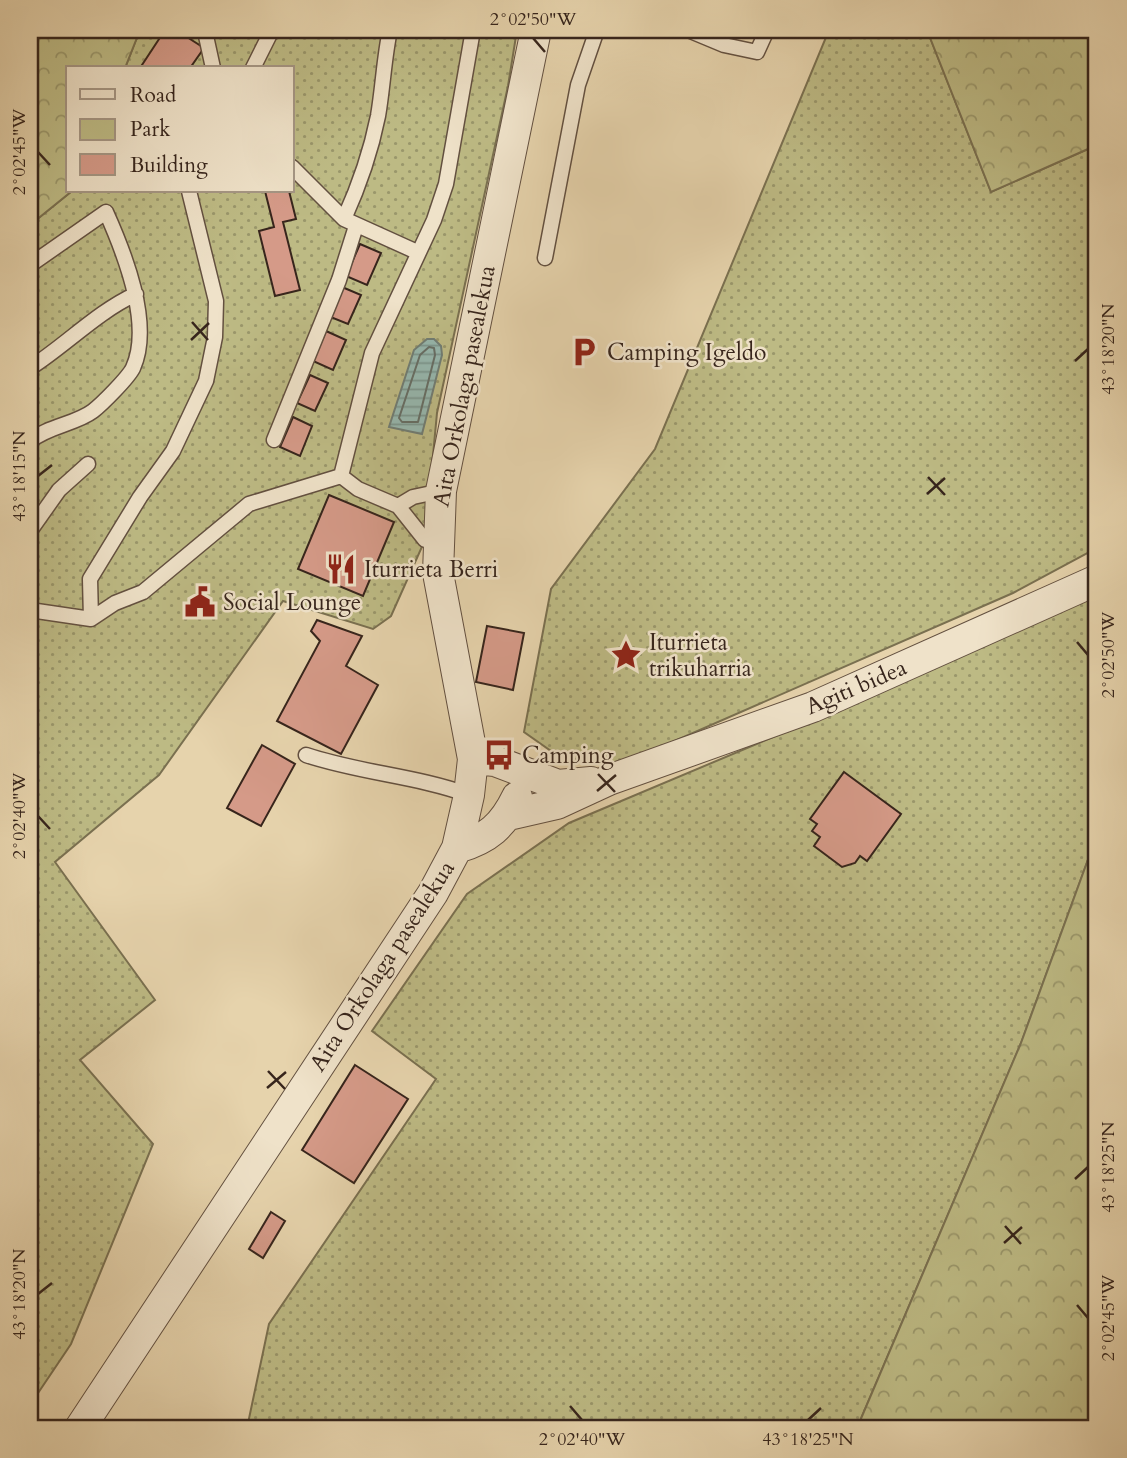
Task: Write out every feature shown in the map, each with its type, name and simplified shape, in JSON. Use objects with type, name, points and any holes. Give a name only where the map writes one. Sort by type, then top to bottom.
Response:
[{"type":"street","name":"Aita Orkolaga pasealekua","points":[[80,1428],[433,893],[457,848],[470,795],[474,759],[438,573],[441,491],[536,30]]},
{"type":"street","name":"Agiti bidea","points":[[509,815],[557,804],[608,780],[813,707],[1097,580]]},
{"type":"street","name":"Agiti bidea","points":[[474,759],[495,761],[558,785],[608,780]]},
{"type":"street","points":[[457,848],[482,841],[509,815],[528,774]]},
{"type":"lane","points":[[208,30],[206,36],[213,66]]},
{"type":"lane","points":[[254,66],[272,30]]},
{"type":"lane","points":[[274,440],[339,280],[355,195],[378,117],[384,57],[390,30]]},
{"type":"lane","points":[[341,476],[372,353],[434,220],[446,184],[473,30]]},
{"type":"lane","points":[[545,258],[578,85],[597,30]]},
{"type":"lane","points":[[688,30],[724,45],[757,52],[767,30]]},
{"type":"lane","points":[[294,169],[350,222],[417,252]]},
{"type":"lane","points":[[91,619],[90,579],[140,497],[173,452],[206,381],[215,337],[216,301],[189,192]]},
{"type":"lane","points":[[30,265],[106,212],[136,294],[138,342],[133,368],[91,413],[38,434],[30,441]]},
{"type":"lane","points":[[30,368],[90,326],[113,305],[136,294]]},
{"type":"lane","points":[[30,531],[59,490],[88,464]]},
{"type":"lane","points":[[30,610],[91,619],[115,603],[143,592],[249,504],[341,476]]},
{"type":"lane","points":[[341,476],[358,489],[398,506],[425,540],[438,541]]},
{"type":"lane","points":[[398,506],[413,497],[441,491]]},
{"type":"lane","points":[[306,755],[343,768],[450,788],[470,795]]},
{"type":"green space","points":[[30,30],[140,30],[126,66],[66,66],[66,192],[71,192],[30,225]]},
{"type":"green space","points":[[140,30],[517,30],[508,86],[437,413],[425,540],[391,616],[373,629],[283,601],[159,775],[55,862],[155,1000],[80,1060],[153,1144],[71,1344],[30,1405],[30,225],[71,192],[294,192],[294,66],[126,66]]},
{"type":"green space","points":[[829,30],[927,30],[991,192],[1097,145],[1097,548],[1013,593],[622,764],[561,758],[524,732],[551,589],[655,449]]},
{"type":"green space","points":[[927,30],[1097,30],[1097,145],[991,192]]},
{"type":"green space","points":[[1097,588],[1097,835],[1021,1043],[857,1428],[247,1428],[269,1324],[436,1079],[372,1031],[467,894],[569,823],[816,719]]},
{"type":"green space","points":[[1097,835],[1097,1428],[857,1428],[1021,1043]]},
{"type":"water","points":[[427,339],[434,339],[441,346],[442,355],[422,434],[389,427],[414,350]]},
{"type":"building","points":[[165,30],[176,30],[204,48],[191,66],[141,66]]},
{"type":"building","points":[[265,192],[289,192],[296,219],[283,222],[300,290],[275,296],[259,231],[274,227]]},
{"type":"building","points":[[360,244],[381,253],[367,285],[346,276]]},
{"type":"building","points":[[342,287],[361,295],[348,324],[328,316]]},
{"type":"building","points":[[326,331],[346,340],[333,370],[313,361]]},
{"type":"building","points":[[310,375],[328,383],[315,411],[297,403]]},
{"type":"building","points":[[293,417],[312,426],[300,456],[280,447]]},
{"type":"building","points":[[329,495],[394,522],[363,596],[298,569]]},
{"type":"building","points":[[317,620],[362,636],[346,666],[378,685],[341,754],[277,721],[320,641],[311,631]]},
{"type":"building","points":[[487,626],[524,633],[513,690],[476,682]]},
{"type":"building","points":[[262,745],[295,764],[261,826],[227,808]]},
{"type":"building","points":[[844,772],[901,814],[867,861],[860,856],[855,863],[842,867],[814,846],[820,837],[812,831],[817,824],[810,819]]},
{"type":"building","points":[[355,1065],[408,1099],[354,1183],[302,1150]]},
{"type":"building","points":[[271,1212],[285,1221],[263,1258],[249,1249]]},
{"type":"place","name":"Camping Igeldo","points":[[584,352]]},
{"type":"place","name":"Iturrieta Berri","points":[[341,569]]},
{"type":"place","name":"Social Lounge","points":[[200,602]]},
{"type":"place","name":"Iturrieta trikuharria","points":[[626,655]]},
{"type":"place","name":"Camping","points":[[499,755]]}]
